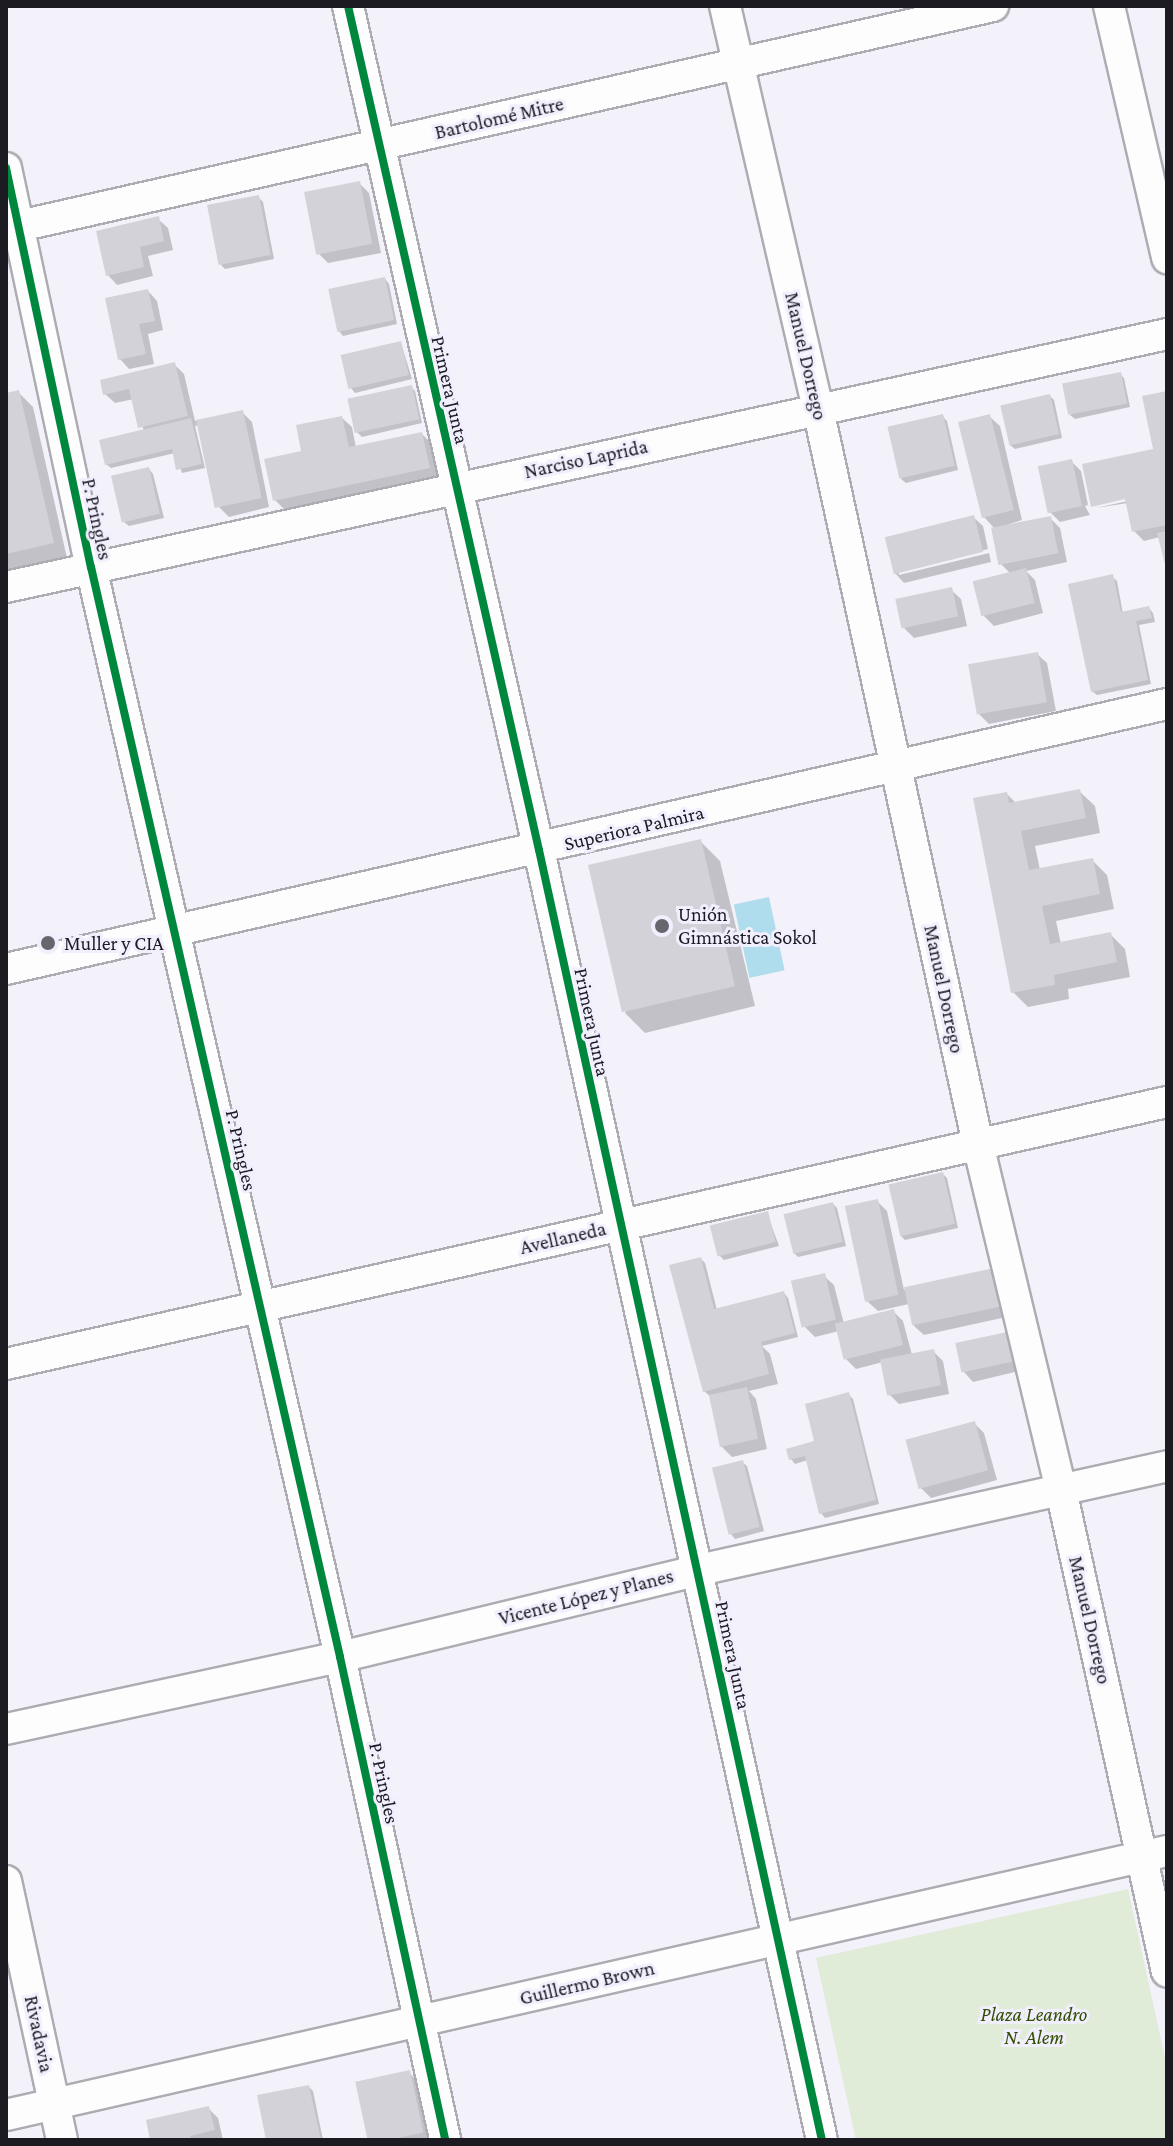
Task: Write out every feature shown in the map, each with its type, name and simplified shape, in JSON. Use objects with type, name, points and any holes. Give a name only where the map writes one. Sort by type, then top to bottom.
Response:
[{"type":"street","name":"Primera Junta","points":[[348,6],[539,850],[619,1226],[699,1570],[822,2140]]},
{"type":"street","name":"Manuel Dorrego","points":[[725,6],[818,409],[978,1144],[1061,1490],[1155,1853],[1167,1971]]},
{"type":"street","name":"Bartolomé Mitre","points":[[13,228],[993,6]]},
{"type":"street","points":[[1109,6],[1167,258]]},
{"type":"street","name":"P. Pringles","points":[[6,168],[13,228],[176,930],[445,2140]]},
{"type":"street","name":"Narciso Laprida","points":[[6,587],[1167,334]]},
{"type":"street","name":"Superiora Palmira","points":[[6,969],[539,850],[1167,704]]},
{"type":"street","name":"Avellaneda","points":[[6,1364],[1167,1102]]},
{"type":"street","name":"Vicente López y Planes","points":[[6,1729],[340,1657],[699,1570],[1167,1466]]},
{"type":"street","name":"Guillermo Brown","points":[[6,2115],[1155,1853]]},
{"type":"street","name":"Rivadavia","points":[[6,1881],[62,2140]]},
{"type":"green space","name":"Plaza Leandro N. Alem","points":[[1128,1889],[1167,2067],[1167,2140],[856,2140],[816,1958]]},
{"type":"water","points":[[769,897],[785,970],[749,978],[734,904]]},
{"type":"building","points":[[360,181],[372,244],[316,255],[304,192]]},
{"type":"building","points":[[259,195],[271,255],[219,265],[207,205]]},
{"type":"building","points":[[159,216],[164,241],[140,247],[144,267],[106,276],[96,231]]},
{"type":"building","points":[[385,277],[394,320],[337,332],[328,289]]},
{"type":"building","points":[[148,289],[155,321],[139,324],[146,354],[118,360],[105,298]]},
{"type":"building","points":[[401,341],[409,375],[348,389],[341,355]]},
{"type":"building","points":[[175,362],[188,416],[138,428],[129,389],[103,395],[100,380]]},
{"type":"building","points":[[1121,372],[1127,403],[1068,415],[1062,383]]},
{"type":"building","points":[[412,385],[419,419],[355,433],[347,399]]},
{"type":"building","points":[[19,390],[54,543],[6,554],[6,393]]},
{"type":"building","points":[[1167,391],[1167,525],[1132,532],[1125,499],[1091,507],[1082,464],[1153,449],[1142,396]]},
{"type":"building","points":[[1050,394],[1059,434],[1010,445],[1000,405]]},
{"type":"building","points":[[243,410],[262,498],[215,508],[196,420]]},
{"type":"building","points":[[943,414],[955,466],[899,478],[887,427]]},
{"type":"building","points":[[990,414],[1014,510],[982,518],[958,422]]},
{"type":"building","points":[[342,416],[349,447],[422,432],[430,468],[273,501],[264,459],[301,451],[296,425]]},
{"type":"building","points":[[191,418],[202,464],[176,470],[172,449],[105,465],[99,440]]},
{"type":"building","points":[[1072,459],[1082,506],[1048,513],[1038,466]]},
{"type":"building","points":[[149,467],[160,514],[122,523],[111,476]]},
{"type":"building","points":[[974,515],[983,552],[894,574],[885,537]]},
{"type":"building","points":[[1051,516],[1058,553],[998,565],[991,528]]},
{"type":"building","points":[[1167,531],[1167,568],[1166,568],[1157,533]]},
{"type":"building","points":[[1026,568],[1035,603],[981,616],[973,581]]},
{"type":"building","points":[[1113,574],[1121,612],[1149,606],[1152,618],[1136,621],[1148,680],[1091,692],[1068,584]]},
{"type":"building","points":[[952,587],[958,616],[902,628],[895,599]]},
{"type":"building","points":[[1038,652],[1047,702],[977,715],[968,664]]},
{"type":"building","points":[[1080,789],[1086,818],[1021,831],[1029,870],[1093,858],[1100,894],[1042,906],[1050,944],[1111,932],[1117,962],[1054,975],[1055,985],[1011,993],[973,798],[1007,792],[1009,803]]},
{"type":"building","name":"Unión Gimnástica Sokol","points":[[701,839],[735,986],[622,1012],[588,865]]},
{"type":"building","points":[[943,1172],[955,1224],[900,1236],[888,1185]]},
{"type":"building","points":[[878,1199],[898,1295],[865,1302],[845,1206]]},
{"type":"building","points":[[833,1202],[843,1242],[793,1254],[784,1214]]},
{"type":"building","points":[[768,1211],[776,1242],[718,1257],[710,1226]]},
{"type":"building","points":[[701,1257],[714,1309],[784,1291],[795,1333],[761,1342],[769,1374],[703,1392],[669,1265]]},
{"type":"building","points":[[994,1268],[1002,1306],[912,1325],[904,1287]]},
{"type":"building","points":[[825,1273],[836,1320],[802,1328],[791,1281]]},
{"type":"building","points":[[894,1309],[903,1345],[844,1360],[835,1324]]},
{"type":"building","points":[[1012,1331],[1018,1360],[962,1372],[955,1343]]},
{"type":"building","points":[[934,1349],[941,1385],[887,1396],[880,1359]]},
{"type":"building","points":[[747,1387],[758,1439],[720,1447],[709,1395]]},
{"type":"building","points":[[849,1392],[876,1500],[819,1514],[805,1456],[789,1460],[786,1449],[814,1441],[805,1404]]},
{"type":"building","points":[[975,1421],[988,1470],[919,1489],[905,1440]]},
{"type":"building","points":[[743,1460],[760,1527],[729,1535],[712,1468]]},
{"type":"building","points":[[410,2070],[423,2133],[388,2140],[368,2140],[355,2082]]},
{"type":"building","points":[[309,2085],[321,2140],[266,2140],[257,2095]]},
{"type":"building","points":[[209,2106],[215,2130],[190,2136],[191,2140],[150,2140],[146,2120]]},
{"type":"cycle path","points":[[348,6],[539,850],[822,2140]]},
{"type":"cycle path","points":[[6,168],[91,567],[340,1657],[445,2140]]},
{"type":"place","name":"Unión Gimnástica Sokol","points":[[662,926]]},
{"type":"place","name":"Muller y CIA","points":[[48,943]]}]
